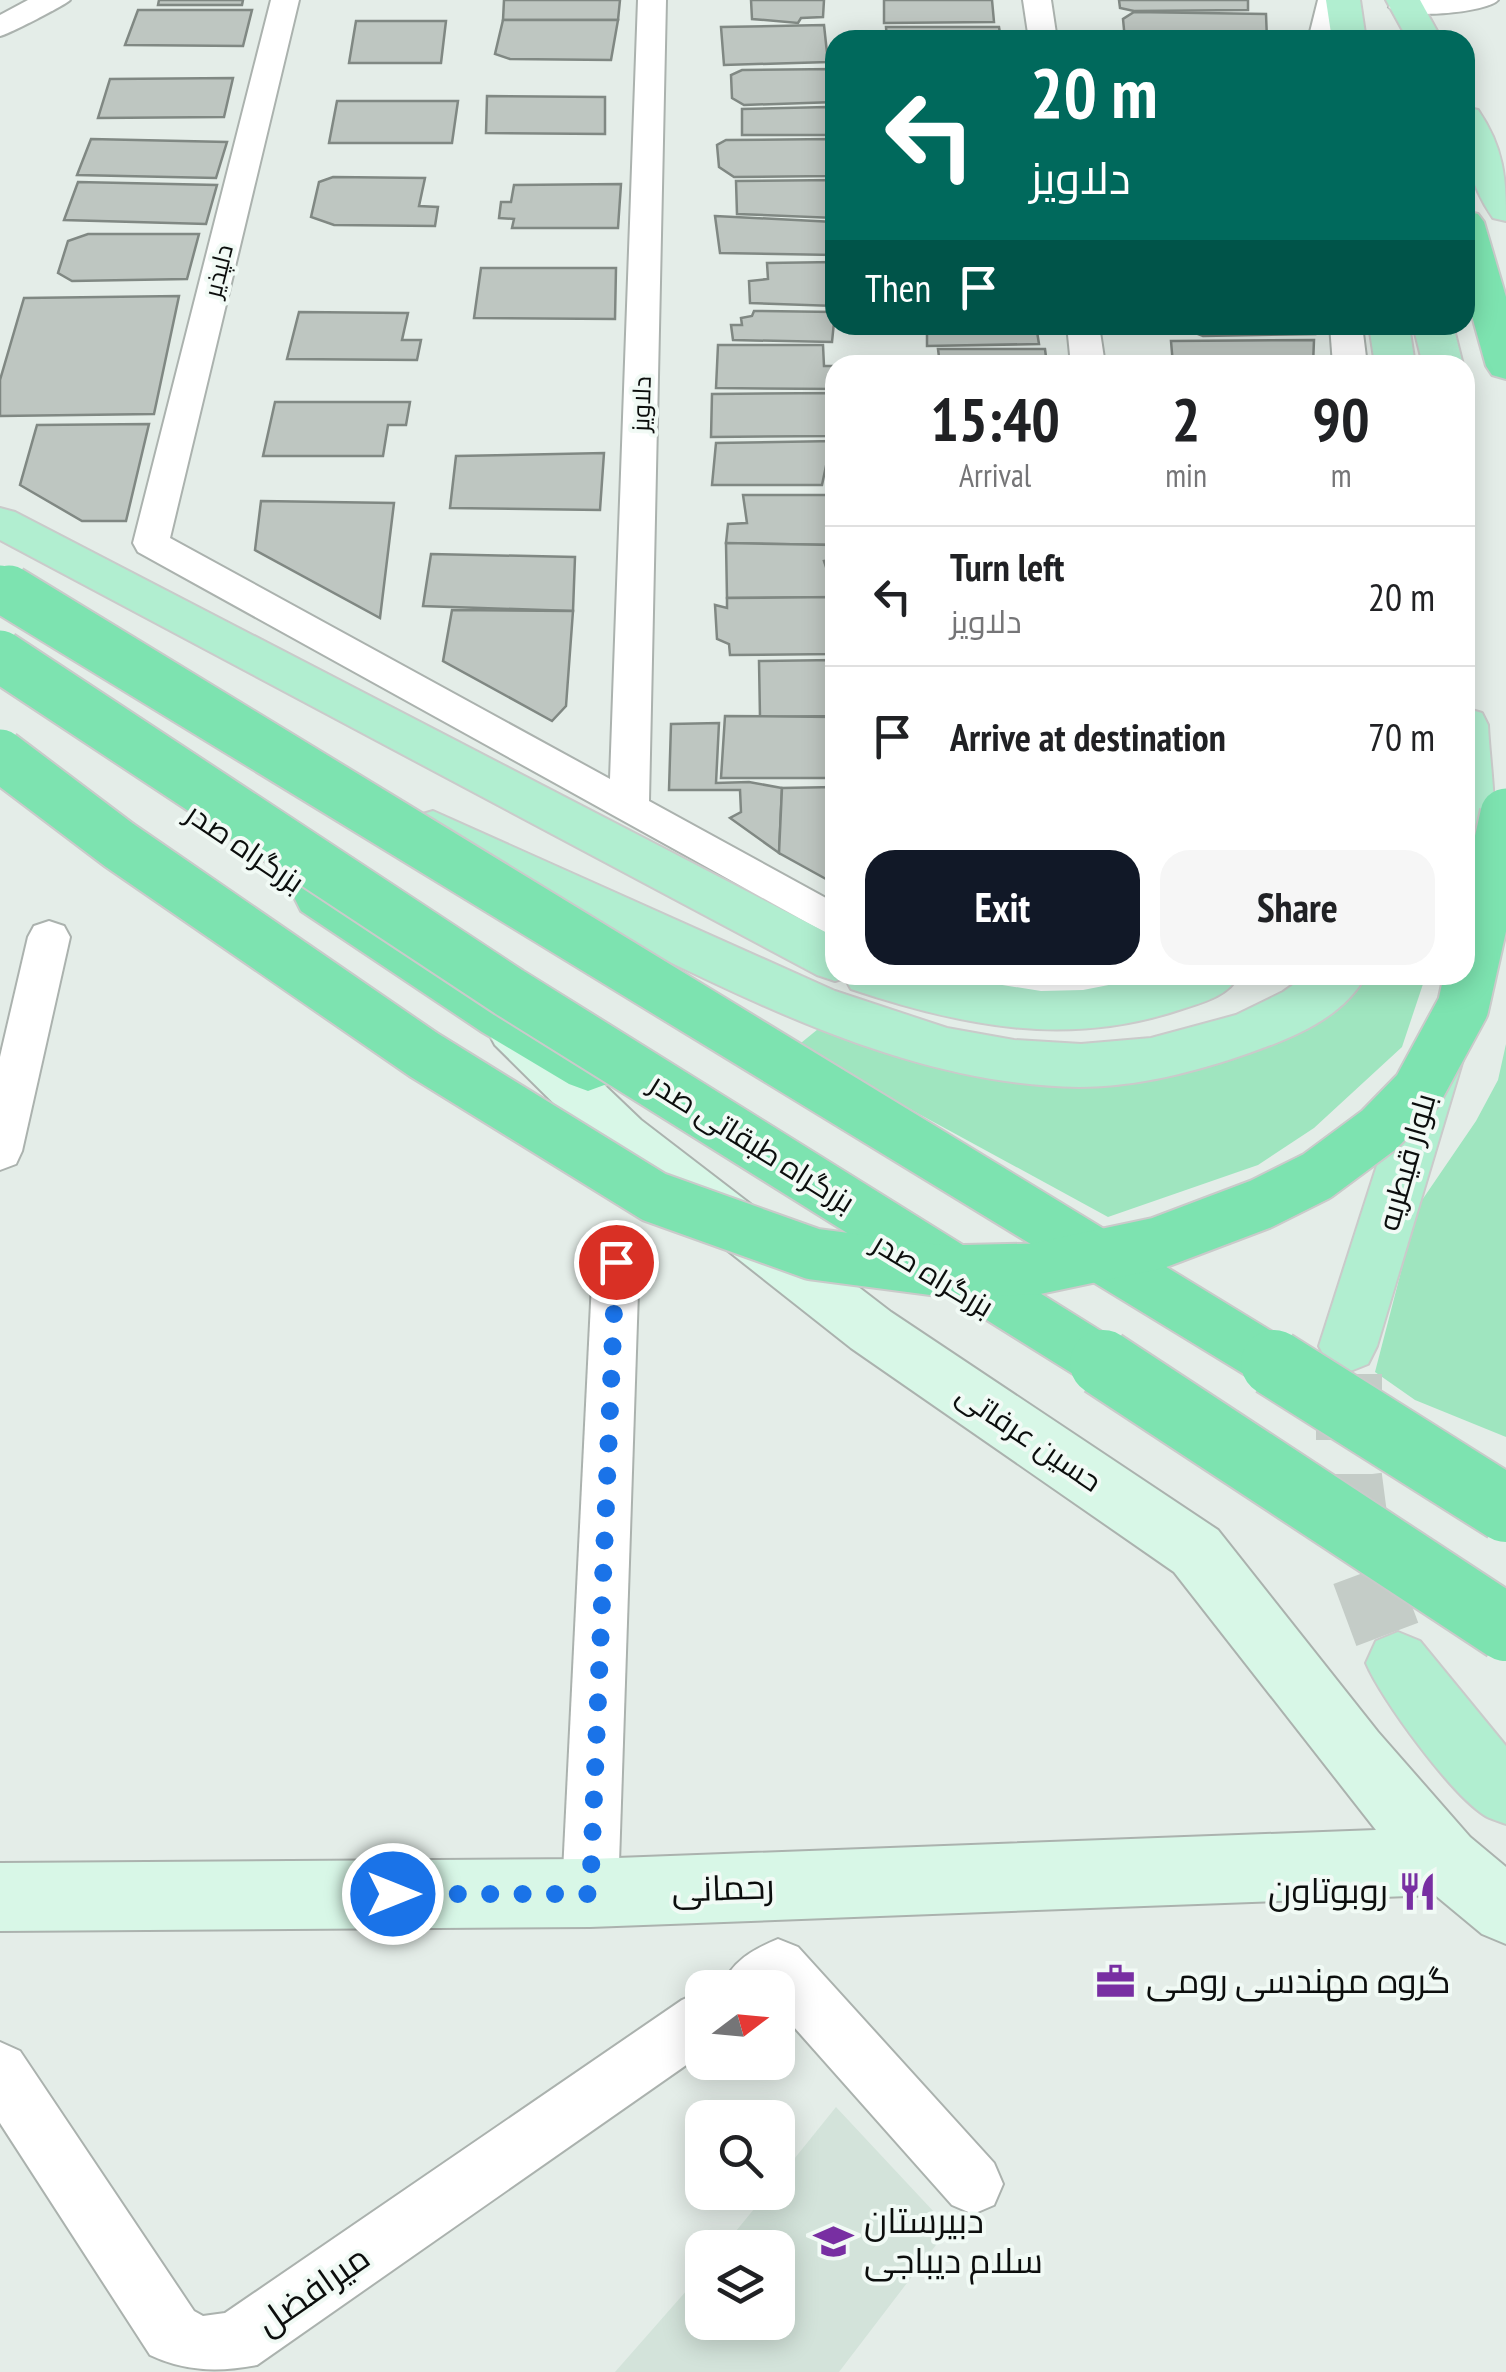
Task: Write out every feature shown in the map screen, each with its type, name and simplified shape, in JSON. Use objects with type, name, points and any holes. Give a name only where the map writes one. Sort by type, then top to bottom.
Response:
[{"type":"highway","points":[[1475,257],[1506,366]]},
{"type":"highway","points":[[0,574],[308,772],[1506,1494]]},
{"type":"highway","points":[[0,585],[1279,1366],[1506,1510]]},
{"type":"highway","name":"بزرگراه طبقاتی صدر","points":[[0,656],[509,992],[1093,1356],[1506,1628]]},
{"type":"highway","name":"بزرگراه صدر","points":[[0,685],[500,1017],[1041,1340],[1506,1648]]},
{"type":"highway","points":[[0,755],[119,844],[424,1055],[654,1197],[813,1254],[943,1271],[1034,1269],[1158,1242],[1261,1204],[1318,1176],[1379,1130],[1418,1090],[1463,1008],[1468,985]]},
{"type":"highway","points":[[1475,954],[1506,814]]},
{"type":"highway","points":[[1279,1366],[1506,1469]]},
{"type":"main road","points":[[1343,0],[1348,30]]},
{"type":"main road","points":[[1403,4],[1419,30]]},
{"type":"main road","points":[[1475,140],[1506,210]]},
{"type":"main road","points":[[0,522],[825,955]]},
{"type":"main road","points":[[308,772],[812,1006],[922,1046],[1033,1065],[1123,1064],[1186,1053],[1238,1036],[1331,985]]},
{"type":"main road","points":[[903,985],[977,1007],[1024,1013],[1147,999],[1186,985]]},
{"type":"main road","name":"بلوار قیطریه","points":[[1348,1346],[1391,1218],[1447,1023],[1452,985]]},
{"type":"main road","name":"حسین عرفاتی","points":[[500,1017],[622,1136],[871,1330],[1196,1551],[1356,1755],[1446,1861],[1506,1910]]},
{"type":"main road","points":[[1398,1663],[1476,1762],[1506,1791]]},
{"type":"main road","name":"رحمانی","points":[[0,1897],[590,1894],[1446,1861]]},
{"type":"street","points":[[0,28],[29,9],[56,0]]},
{"type":"street","name":"دلپذیر","points":[[284,0],[151,543],[630,808]]},
{"type":"street","name":"دلاویز","points":[[630,808],[652,0]]},
{"type":"street","points":[[1037,0],[1042,30]]},
{"type":"street","points":[[1324,30],[1332,0]]},
{"type":"street","points":[[1403,4],[1484,0]]},
{"type":"street","points":[[630,808],[825,916]]},
{"type":"street","points":[[0,1150],[50,937]]},
{"type":"street","points":[[960,985],[1019,998],[1066,994],[1093,985]]},
{"type":"street","points":[[590,1894],[616,1262]]},
{"type":"street","points":[[795,2008],[973,2184]]},
{"type":"street","name":"میرافضل","points":[[0,2071],[172,2332],[200,2348],[235,2344],[685,2032]]},
{"type":"shaded area","name":"دبیرستان سلام دیباجی","points":[[836,2107],[949,2228],[839,2372],[615,2372],[685,2292],[685,2340],[795,2340],[795,2230],[737,2230],[753,2210],[795,2210],[795,2158]]},
{"type":"green space","points":[[1358,985],[1423,985],[1402,1047],[1314,1128],[1258,1165],[1108,1217],[796,1047],[823,1025],[995,1076],[1344,1001]]},
{"type":"green space","points":[[1506,1044],[1506,1437],[1415,1400],[1375,1372],[1418,1206],[1476,1121],[1498,1080]]},
{"type":"building","points":[[159,0],[243,0],[242,5],[158,5]]},
{"type":"building","points":[[504,0],[620,0],[618,20],[503,20]]},
{"type":"building","points":[[751,0],[824,0],[823,17],[801,18],[798,23],[752,19]]},
{"type":"building","points":[[884,0],[992,0],[994,22],[884,23]]},
{"type":"building","points":[[1119,0],[1248,0],[1248,10],[1134,11],[1120,8]]},
{"type":"building","points":[[138,10],[252,10],[243,46],[125,45]]},
{"type":"building","points":[[1134,12],[1266,14],[1267,30],[1124,30],[1123,19]]},
{"type":"building","points":[[503,20],[618,20],[611,60],[510,59],[495,54]]},
{"type":"building","points":[[356,21],[446,21],[441,63],[349,63]]},
{"type":"building","points":[[824,25],[825,62],[724,65],[721,27]]},
{"type":"building","points":[[886,27],[999,30],[886,30]]},
{"type":"building","points":[[825,69],[825,102],[744,105],[732,98],[731,75],[742,70]]},
{"type":"building","points":[[233,78],[224,117],[98,118],[110,79]]},
{"type":"building","points":[[487,96],[605,97],[605,134],[486,133]]},
{"type":"building","points":[[337,101],[458,101],[452,143],[329,143]]},
{"type":"building","points":[[825,107],[825,135],[742,135],[742,109]]},
{"type":"building","points":[[91,139],[227,142],[216,178],[77,175]]},
{"type":"building","points":[[825,139],[825,176],[734,177],[719,167],[717,145],[726,140]]},
{"type":"building","points":[[333,177],[425,178],[419,206],[438,207],[435,226],[334,225],[311,217],[319,182]]},
{"type":"building","points":[[825,180],[825,218],[737,214],[736,181]]},
{"type":"building","points":[[78,182],[217,185],[206,224],[64,220]]},
{"type":"building","points":[[621,184],[618,228],[512,228],[514,219],[499,218],[501,202],[511,202],[514,185]]},
{"type":"building","points":[[715,216],[825,222],[825,255],[720,253]]},
{"type":"building","points":[[88,234],[199,234],[187,279],[72,281],[58,273],[68,241]]},
{"type":"building","points":[[825,262],[825,306],[750,303],[749,281],[768,279],[767,263]]},
{"type":"building","points":[[481,268],[616,268],[615,319],[474,318]]},
{"type":"building","points":[[179,296],[154,414],[0,416],[0,380],[24,298]]},
{"type":"building","points":[[754,311],[825,312],[825,335],[833,335],[832,342],[733,340],[731,325],[742,325],[741,318],[752,316]]},
{"type":"building","points":[[299,312],[408,313],[402,340],[421,340],[417,360],[287,359]]},
{"type":"building","points":[[927,335],[1038,335],[1039,344],[927,346]]},
{"type":"building","points":[[1314,340],[1313,355],[1172,355],[1171,341]]},
{"type":"building","points":[[718,345],[823,345],[825,389],[716,388]]},
{"type":"building","points":[[938,349],[1045,349],[1046,355],[939,355]]},
{"type":"building","points":[[825,393],[825,436],[711,437],[712,394]]},
{"type":"building","points":[[275,402],[410,402],[406,425],[388,425],[383,456],[263,456]]},
{"type":"building","points":[[149,424],[126,521],[82,521],[20,485],[37,425]]},
{"type":"building","points":[[825,441],[822,485],[712,485],[716,443]]},
{"type":"building","points":[[604,453],[600,510],[450,508],[456,456]]},
{"type":"building","points":[[743,495],[825,495],[825,545],[726,543],[728,524],[747,523]]},
{"type":"building","points":[[261,501],[394,503],[380,618],[255,550]]},
{"type":"building","points":[[726,543],[825,545],[825,597],[727,598]]},
{"type":"building","points":[[431,554],[575,557],[573,611],[423,606]]},
{"type":"building","points":[[825,597],[825,654],[730,655],[729,644],[717,639],[715,605],[727,608],[727,598]]},
{"type":"building","points":[[452,610],[573,611],[566,706],[552,721],[443,661]]},
{"type":"building","points":[[825,660],[825,716],[760,717],[759,661]]},
{"type":"building","points":[[725,716],[825,717],[825,778],[721,778]]},
{"type":"building","points":[[719,723],[716,783],[749,782],[782,788],[779,853],[730,818],[741,812],[740,790],[669,790],[671,724]]},
{"type":"building","points":[[825,787],[825,878],[779,853],[782,788]]},
{"type":"tunnel","points":[[1349,1374],[1349,1477],[1360,1561],[1398,1663]]},
{"type":"place","name":"روبوتاون","points":[[1418,1891]]},
{"type":"place","name":"گروه مهندسی رومی","points":[[1116,1981]]},
{"type":"place","name":"دبیرستان سلام دیباجی","points":[[834,2241]]},
{"type":"route","points":[[393,1894],[590,1894],[616,1262]]}]
